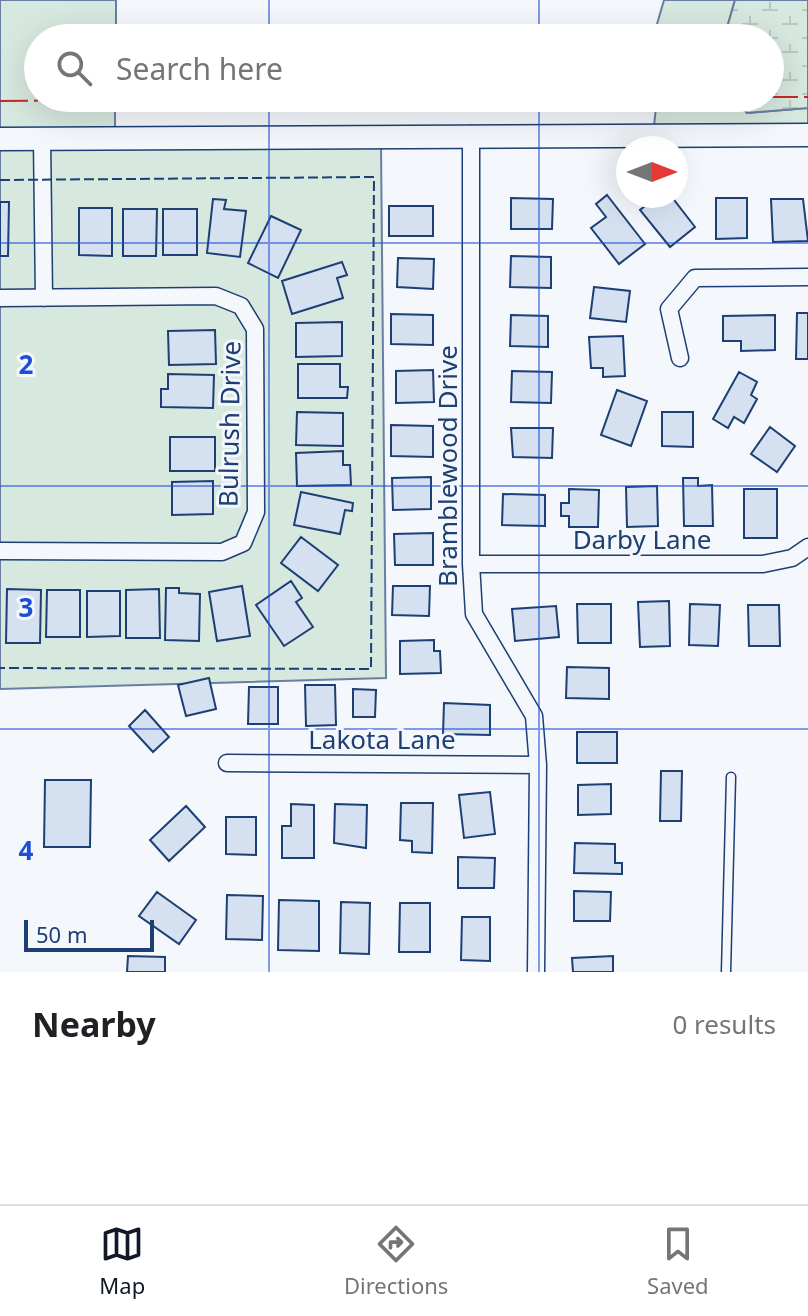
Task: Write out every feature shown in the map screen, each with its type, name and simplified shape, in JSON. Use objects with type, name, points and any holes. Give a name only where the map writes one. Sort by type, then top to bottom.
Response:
[{"type":"main road","points":[[0,139],[471,134],[808,135]]},
{"type":"street","name":"Bramblewood Drive","points":[[471,134],[471,564],[474,614],[534,716],[538,765],[536,972]]},
{"type":"street","points":[[42,139],[44,298]]},
{"type":"street","points":[[680,358],[669,309],[695,278],[808,277]]},
{"type":"street","name":"Bulrush Drive","points":[[0,298],[216,296],[241,306],[255,329],[256,512],[243,543],[222,552],[0,551]]},
{"type":"street","name":"Darby Lane","points":[[471,564],[763,564],[792,558],[808,547]]},
{"type":"street","name":"Lakota Lane","points":[[227,763],[538,765]]},
{"type":"lane","points":[[726,972],[731,777]]},
{"type":"green space","points":[[0,0],[116,0],[116,24],[24,24],[24,112],[115,112],[115,129],[0,130]]},
{"type":"green space","points":[[664,0],[735,0],[728,24],[657,24]]},
{"type":"green space","points":[[735,0],[808,0],[808,108],[784,110],[784,24],[728,24]]},
{"type":"green space","points":[[808,108],[808,127],[654,126],[656,112],[747,113]]},
{"type":"green space","points":[[381,145],[386,678],[0,689],[0,149]]},
{"type":"building","points":[[607,195],[645,244],[619,264],[591,228],[606,217],[596,204]]},
{"type":"building","points":[[511,198],[553,199],[552,229],[511,229]]},
{"type":"building","points":[[716,198],[747,198],[747,238],[716,239]]},
{"type":"building","points":[[213,199],[226,200],[224,209],[246,211],[240,257],[207,253]]},
{"type":"building","points":[[771,199],[803,199],[808,241],[773,242]]},
{"type":"building","points":[[0,202],[9,202],[8,256],[0,256]]},
{"type":"building","points":[[389,206],[433,206],[433,236],[389,236]]},
{"type":"building","points":[[79,208],[112,208],[112,256],[79,255]]},
{"type":"building","points":[[680,208],[695,227],[670,247],[640,210]]},
{"type":"building","points":[[123,209],[157,209],[156,256],[123,256]]},
{"type":"building","points":[[163,209],[197,209],[197,255],[163,255]]},
{"type":"building","points":[[271,216],[301,230],[278,278],[248,263]]},
{"type":"building","points":[[511,256],[551,257],[551,288],[510,287]]},
{"type":"building","points":[[398,258],[434,259],[433,289],[397,287]]},
{"type":"building","points":[[342,262],[347,275],[337,278],[343,298],[292,314],[282,281]]},
{"type":"building","points":[[594,287],[630,291],[626,322],[590,318]]},
{"type":"building","points":[[797,313],[808,313],[808,359],[796,359]]},
{"type":"building","points":[[391,314],[433,315],[433,345],[391,344]]},
{"type":"building","points":[[511,315],[548,316],[548,347],[510,346]]},
{"type":"building","points":[[775,315],[775,350],[741,351],[741,341],[723,341],[723,316]]},
{"type":"building","points":[[342,322],[342,356],[296,357],[296,323]]},
{"type":"building","points":[[215,330],[216,364],[169,365],[168,331]]},
{"type":"building","points":[[623,336],[625,376],[603,377],[603,368],[591,368],[589,337]]},
{"type":"building","points":[[298,364],[340,364],[340,387],[348,387],[347,398],[298,398]]},
{"type":"building","points":[[433,370],[434,402],[396,403],[396,371]]},
{"type":"building","points":[[512,371],[552,372],[551,403],[511,402]]},
{"type":"building","points":[[739,372],[757,382],[751,395],[757,399],[744,423],[734,417],[728,428],[713,419]]},
{"type":"building","points":[[168,374],[214,375],[213,408],[161,407],[161,389],[168,389]]},
{"type":"building","points":[[617,390],[647,401],[631,446],[601,435]]},
{"type":"building","points":[[297,412],[343,413],[343,446],[296,445]]},
{"type":"building","points":[[662,412],[693,412],[693,447],[662,446]]},
{"type":"building","points":[[391,425],[433,426],[433,457],[391,456]]},
{"type":"building","points":[[770,427],[795,446],[777,472],[751,454]]},
{"type":"building","points":[[511,428],[553,428],[552,458],[513,457]]},
{"type":"building","points":[[170,437],[215,437],[215,471],[170,471]]},
{"type":"building","points":[[343,451],[343,465],[350,465],[351,485],[297,486],[296,453]]},
{"type":"building","points":[[431,477],[431,509],[393,510],[392,478]]},
{"type":"building","points":[[683,478],[698,478],[698,486],[712,485],[713,526],[684,526]]},
{"type":"building","points":[[213,481],[213,514],[172,515],[172,482]]},
{"type":"building","points":[[657,486],[658,526],[627,527],[626,487]]},
{"type":"building","points":[[569,489],[599,490],[598,527],[569,527],[569,516],[561,516],[561,503],[569,503]]},
{"type":"building","points":[[744,489],[777,489],[777,538],[744,538]]},
{"type":"building","points":[[301,492],[353,503],[352,511],[345,510],[340,534],[294,525]]},
{"type":"building","points":[[503,494],[545,495],[545,526],[502,525]]},
{"type":"building","points":[[433,533],[433,565],[395,565],[394,534]]},
{"type":"building","points":[[301,537],[338,565],[318,591],[281,563]]},
{"type":"building","points":[[291,581],[302,598],[296,602],[313,627],[284,646],[256,605]]},
{"type":"building","points":[[242,586],[250,636],[217,641],[209,592]]},
{"type":"building","points":[[393,586],[430,586],[429,616],[392,615]]},
{"type":"building","points":[[166,588],[179,588],[179,593],[200,594],[199,641],[165,640]]},
{"type":"building","points":[[7,589],[41,590],[40,643],[6,643]]},
{"type":"building","points":[[159,589],[160,638],[126,638],[126,590]]},
{"type":"building","points":[[47,590],[80,590],[80,637],[46,637]]},
{"type":"building","points":[[87,591],[120,591],[120,636],[87,637]]},
{"type":"building","points":[[669,601],[670,646],[640,647],[638,602]]},
{"type":"building","points":[[577,604],[611,604],[611,643],[578,643]]},
{"type":"building","points":[[690,604],[720,605],[718,646],[689,645]]},
{"type":"building","points":[[748,605],[779,605],[780,646],[749,646]]},
{"type":"building","points":[[556,606],[559,637],[515,641],[512,609]]},
{"type":"building","points":[[434,640],[434,651],[440,651],[441,673],[400,674],[400,641]]},
{"type":"building","points":[[567,667],[609,668],[609,699],[566,698]]},
{"type":"building","points":[[209,678],[216,709],[186,716],[178,685]]},
{"type":"building","points":[[305,685],[335,685],[336,725],[306,726]]},
{"type":"building","points":[[249,687],[278,687],[278,724],[248,724]]},
{"type":"building","points":[[353,689],[376,690],[375,717],[353,717]]},
{"type":"building","points":[[444,703],[490,705],[490,735],[443,734]]},
{"type":"building","points":[[145,710],[169,737],[153,752],[129,726]]},
{"type":"building","points":[[577,732],[617,732],[617,763],[577,763]]},
{"type":"building","points":[[661,771],[682,771],[681,821],[660,821]]},
{"type":"building","points":[[45,780],[91,780],[90,847],[44,847]]},
{"type":"building","points":[[611,784],[611,814],[578,815],[578,785]]},
{"type":"building","points":[[490,792],[495,834],[464,838],[459,795]]},
{"type":"building","points":[[401,803],[433,803],[432,853],[412,852],[412,841],[400,840]]},
{"type":"building","points":[[291,804],[314,805],[314,858],[282,858],[282,826],[291,826]]},
{"type":"building","points":[[335,804],[367,805],[366,848],[334,843]]},
{"type":"building","points":[[186,806],[205,827],[169,861],[150,840]]},
{"type":"building","points":[[226,817],[256,817],[256,855],[226,854]]},
{"type":"building","points":[[575,843],[615,844],[615,863],[622,863],[622,874],[574,873]]},
{"type":"building","points":[[458,857],[495,858],[494,888],[458,888]]},
{"type":"building","points":[[574,891],[611,892],[610,921],[574,921]]},
{"type":"building","points":[[157,892],[196,920],[179,944],[139,916]]},
{"type":"building","points":[[227,895],[263,896],[262,940],[226,939]]},
{"type":"building","points":[[279,900],[319,901],[319,951],[278,950]]},
{"type":"building","points":[[341,902],[370,903],[369,954],[340,953]]},
{"type":"building","points":[[400,903],[430,903],[430,952],[399,952]]},
{"type":"building","points":[[462,917],[490,917],[490,961],[461,960]]},
{"type":"building","points":[[128,956],[165,957],[165,972],[127,972]]},
{"type":"building","points":[[613,956],[613,972],[573,972],[572,958]]},
{"type":"fence","points":[[0,180],[374,177],[371,669],[0,668]]},
{"type":"power","points":[[784,97],[808,97]]},
{"type":"power","points":[[0,101],[24,101]]}]
